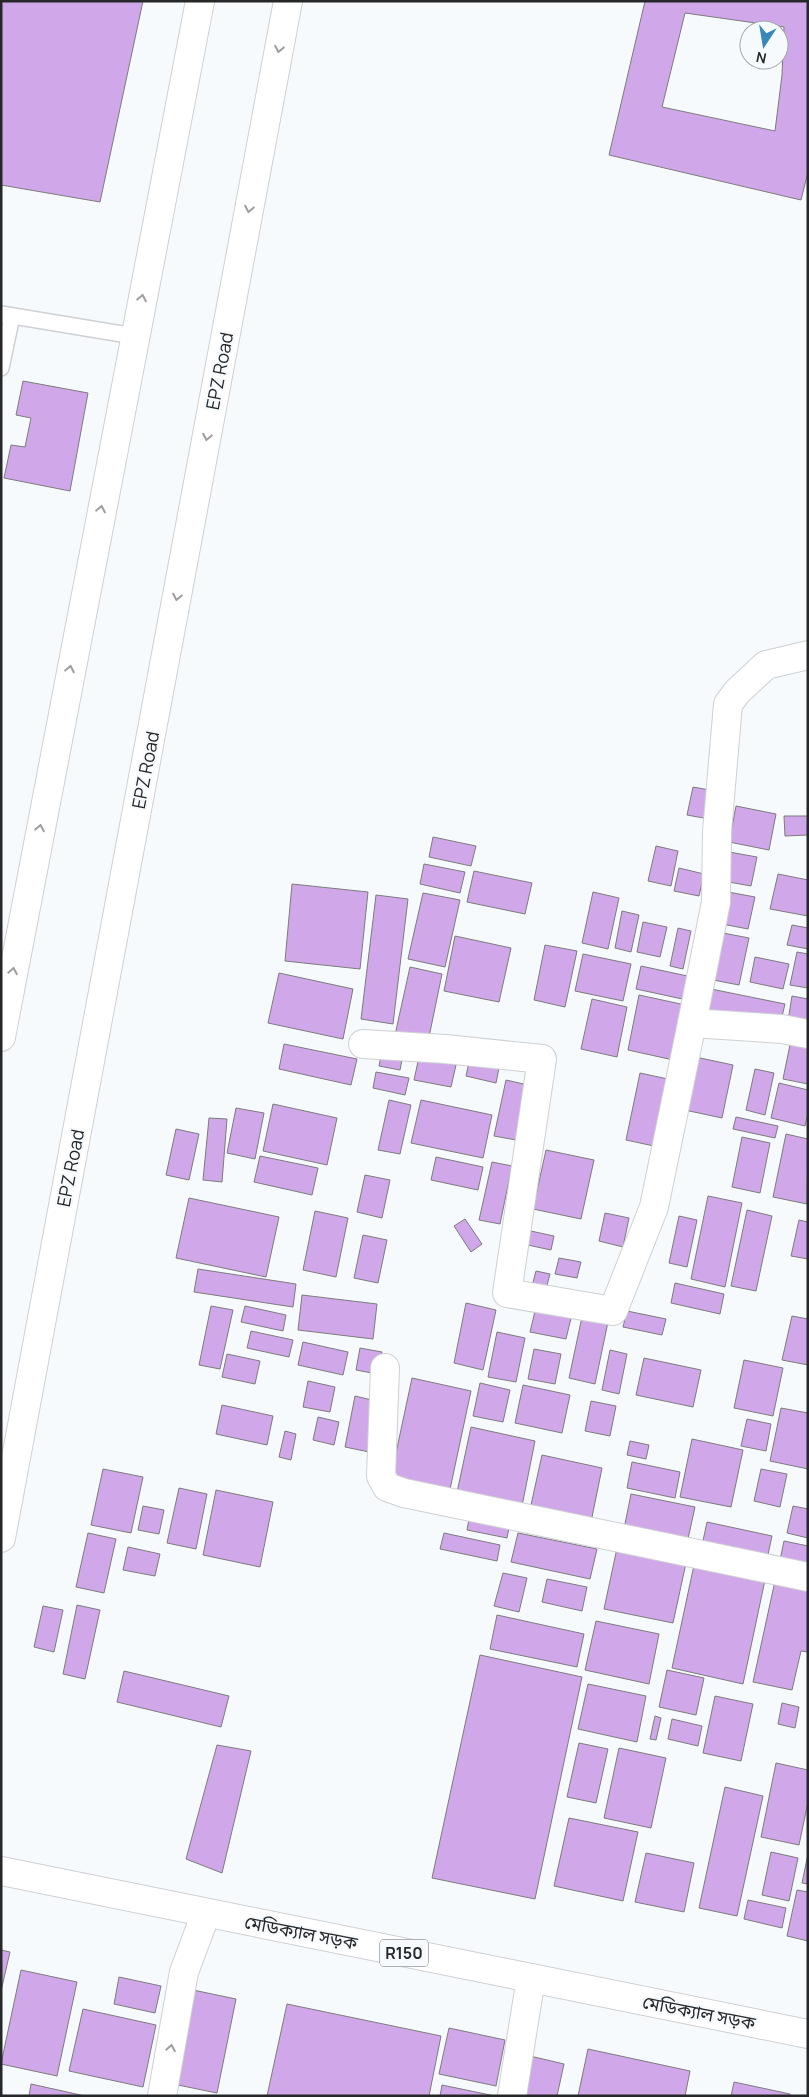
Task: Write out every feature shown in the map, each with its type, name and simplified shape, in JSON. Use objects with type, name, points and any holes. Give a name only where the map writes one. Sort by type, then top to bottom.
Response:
[{"type":"main road","points":[[1,1036],[134,336],[200,1]]},
{"type":"main road","name":"EPZ Road","points":[[1,1538],[288,1]]},
{"type":"main road","points":[[363,1044],[445,1049],[542,1059],[507,1293],[613,1311],[654,1207],[716,902],[717,832],[728,704],[738,691],[766,665],[808,655]]},
{"type":"main road","points":[[692,1023],[782,1029],[808,1034]]},
{"type":"main road","points":[[386,1368],[381,1476],[387,1487],[462,1505],[808,1578]]},
{"type":"main road","name":"মেডিক্যাল সড়ক","points":[[1,1871],[808,2034]]},
{"type":"main road","points":[[162,2096],[184,1972],[206,1913]]},
{"type":"main road","points":[[512,2096],[531,1978]]},
{"type":"lane","points":[[1,368],[7,315],[134,336]]},
{"type":"building","points":[[1,1],[143,1],[100,202],[1,185]]},
{"type":"building","points":[[645,1],[808,1],[808,172],[801,200],[609,155]],"holes":[[[685,13],[739,21],[789,20],[789,70],[782,70],[775,131],[662,107]]]},
{"type":"building","points":[[23,381],[88,393],[70,491],[4,478],[11,445],[25,447],[31,418],[16,415]]},
{"type":"building","points":[[693,787],[715,791],[709,819],[687,815]]},
{"type":"building","points":[[736,806],[776,814],[769,850],[729,842]]},
{"type":"building","points":[[784,816],[808,816],[808,835],[785,836]]},
{"type":"building","points":[[433,837],[476,846],[471,866],[429,857]]},
{"type":"building","points":[[656,846],[678,851],[671,886],[648,881]]},
{"type":"building","points":[[729,852],[757,857],[751,886],[723,881]]},
{"type":"building","points":[[424,864],[465,872],[460,893],[420,884]]},
{"type":"building","points":[[679,868],[704,874],[699,896],[674,891]]},
{"type":"building","points":[[474,871],[532,883],[525,914],[467,902]]},
{"type":"building","points":[[778,874],[808,880],[808,916],[770,909]]},
{"type":"building","points":[[292,884],[368,892],[360,969],[285,961]]},
{"type":"building","points":[[723,891],[755,897],[748,929],[717,923]]},
{"type":"building","points":[[593,892],[619,898],[608,949],[582,943]]},
{"type":"building","points":[[423,893],[460,900],[445,967],[408,959]]},
{"type":"building","points":[[376,895],[408,899],[393,1024],[361,1019]]},
{"type":"building","points":[[622,911],[639,915],[631,952],[615,948]]},
{"type":"building","points":[[643,922],[667,927],[660,957],[637,952]]},
{"type":"building","points":[[792,925],[808,928],[808,949],[787,945]]},
{"type":"building","points":[[678,928],[691,931],[683,969],[670,966]]},
{"type":"building","points":[[718,932],[749,938],[739,985],[708,979]]},
{"type":"building","points":[[455,936],[511,948],[499,1002],[444,991]]},
{"type":"building","points":[[545,945],[577,951],[565,1007],[534,1000]]},
{"type":"building","points":[[797,952],[808,954],[808,988],[790,985]]},
{"type":"building","points":[[583,954],[631,964],[623,1001],[575,991]]},
{"type":"building","points":[[755,957],[789,964],[783,989],[750,982]]},
{"type":"building","points":[[641,966],[692,977],[687,1000],[636,989]]},
{"type":"building","points":[[410,967],[442,974],[428,1042],[395,1035]]},
{"type":"building","points":[[279,973],[353,989],[343,1039],[268,1023]]},
{"type":"building","points":[[711,989],[785,1004],[780,1025],[707,1010]]},
{"type":"building","points":[[639,995],[690,1006],[678,1061],[628,1050]]},
{"type":"building","points":[[792,996],[808,999],[808,1025],[788,1021]]},
{"type":"building","points":[[592,999],[627,1007],[617,1057],[581,1049]]},
{"type":"building","points":[[792,1035],[808,1038],[808,1084],[783,1079]]},
{"type":"building","points":[[284,1044],[357,1059],[351,1085],[279,1069]]},
{"type":"building","points":[[382,1051],[403,1055],[400,1070],[379,1066]]},
{"type":"building","points":[[691,1056],[733,1065],[722,1118],[680,1109]]},
{"type":"building","points":[[419,1057],[456,1065],[451,1087],[414,1080]]},
{"type":"building","points":[[470,1057],[500,1063],[496,1083],[466,1076]]},
{"type":"building","points":[[755,1069],[774,1073],[765,1115],[746,1110]]},
{"type":"building","points":[[376,1072],[409,1078],[405,1095],[373,1088]]},
{"type":"building","points":[[640,1073],[668,1079],[654,1146],[626,1140]]},
{"type":"building","points":[[506,1080],[528,1085],[516,1140],[494,1136]]},
{"type":"building","points":[[779,1083],[808,1090],[808,1113],[805,1126],[771,1118]]},
{"type":"building","points":[[389,1100],[411,1105],[400,1154],[378,1150]]},
{"type":"building","points":[[421,1100],[492,1115],[483,1158],[411,1143]]},
{"type":"building","points":[[273,1104],[337,1118],[327,1165],[263,1151]]},
{"type":"building","points":[[236,1108],[264,1113],[255,1159],[227,1153]]},
{"type":"building","points":[[736,1117],[778,1126],[775,1138],[733,1129]]},
{"type":"building","points":[[209,1118],[227,1119],[222,1182],[203,1180]]},
{"type":"building","points":[[176,1129],[199,1134],[189,1180],[166,1175]]},
{"type":"building","points":[[786,1134],[808,1139],[807,1204],[773,1197]]},
{"type":"building","points":[[742,1137],[770,1143],[760,1193],[732,1187]]},
{"type":"building","points":[[546,1150],[594,1160],[581,1219],[533,1209]]},
{"type":"building","points":[[260,1156],[318,1168],[312,1195],[254,1182]]},
{"type":"building","points":[[436,1157],[483,1167],[478,1190],[431,1180]]},
{"type":"building","points":[[492,1162],[512,1166],[500,1224],[479,1220]]},
{"type":"building","points":[[365,1175],[390,1180],[382,1218],[357,1212]]},
{"type":"building","points":[[708,1196],[742,1203],[725,1287],[691,1279]]},
{"type":"building","points":[[189,1198],[279,1217],[266,1277],[176,1258]]},
{"type":"building","points":[[747,1210],[772,1216],[756,1291],[731,1286]]},
{"type":"building","points":[[315,1211],[348,1218],[336,1277],[303,1270]]},
{"type":"building","points":[[605,1213],[629,1218],[623,1247],[599,1241]]},
{"type":"building","points":[[679,1216],[697,1220],[687,1267],[669,1263]]},
{"type":"building","points":[[465,1219],[482,1244],[471,1252],[454,1226]]},
{"type":"building","points":[[799,1220],[808,1222],[808,1259],[791,1256]]},
{"type":"building","points":[[526,1230],[554,1236],[551,1250],[523,1244]]},
{"type":"building","points":[[363,1235],[387,1240],[378,1283],[354,1278]]},
{"type":"building","points":[[559,1258],[581,1262],[577,1278],[555,1274]]},
{"type":"building","points":[[198,1269],[296,1284],[293,1307],[194,1292]]},
{"type":"building","points":[[536,1271],[550,1274],[546,1289],[532,1286]]},
{"type":"building","points":[[675,1283],[724,1294],[720,1314],[671,1303]]},
{"type":"building","points":[[302,1295],[377,1304],[373,1339],[298,1330]]},
{"type":"building","points":[[466,1303],[496,1310],[483,1370],[454,1363]]},
{"type":"building","points":[[211,1306],[233,1310],[220,1369],[199,1365]]},
{"type":"building","points":[[245,1306],[286,1315],[283,1331],[241,1322]]},
{"type":"building","points":[[536,1307],[572,1314],[566,1339],[530,1332]]},
{"type":"building","points":[[627,1311],[666,1319],[662,1335],[623,1327]]},
{"type":"building","points":[[792,1316],[808,1319],[808,1365],[782,1360]]},
{"type":"building","points":[[582,1317],[608,1322],[595,1384],[569,1378]]},
{"type":"building","points":[[251,1331],[293,1340],[289,1357],[247,1348]]},
{"type":"building","points":[[497,1332],[525,1338],[516,1382],[488,1377]]},
{"type":"building","points":[[303,1342],[348,1352],[343,1375],[298,1365]]},
{"type":"building","points":[[360,1348],[382,1352],[377,1374],[356,1370]]},
{"type":"building","points":[[534,1349],[561,1354],[555,1384],[528,1379]]},
{"type":"building","points":[[610,1350],[627,1354],[619,1394],[602,1390]]},
{"type":"building","points":[[227,1354],[260,1361],[255,1384],[222,1377]]},
{"type":"building","points":[[644,1358],[701,1370],[693,1407],[636,1395]]},
{"type":"building","points":[[744,1360],[783,1368],[773,1416],[734,1408]]},
{"type":"building","points":[[412,1378],[471,1391],[449,1494],[390,1481]]},
{"type":"building","points":[[308,1381],[335,1387],[330,1412],[303,1407]]},
{"type":"building","points":[[480,1383],[510,1390],[503,1422],[473,1416]]},
{"type":"building","points":[[523,1385],[570,1395],[562,1433],[515,1423]]},
{"type":"building","points":[[355,1396],[380,1402],[369,1452],[345,1447]]},
{"type":"building","points":[[591,1401],[616,1406],[610,1436],[585,1431]]},
{"type":"building","points":[[222,1405],[273,1416],[267,1445],[216,1434]]},
{"type":"building","points":[[781,1408],[808,1413],[808,1469],[770,1461]]},
{"type":"building","points":[[318,1417],[339,1422],[334,1445],[313,1440]]},
{"type":"building","points":[[747,1419],[771,1424],[766,1451],[741,1446]]},
{"type":"building","points":[[471,1427],[535,1441],[521,1511],[456,1497]]},
{"type":"building","points":[[285,1431],[296,1434],[291,1460],[279,1457]]},
{"type":"building","points":[[692,1439],[743,1450],[731,1507],[680,1497]]},
{"type":"building","points":[[630,1441],[649,1445],[646,1459],[627,1455]]},
{"type":"building","points":[[542,1455],[602,1468],[590,1527],[529,1514]]},
{"type":"building","points":[[632,1462],[680,1472],[675,1498],[627,1488]]},
{"type":"building","points":[[103,1469],[143,1477],[131,1533],[91,1525]]},
{"type":"building","points":[[761,1469],[787,1474],[780,1507],[754,1501]]},
{"type":"building","points":[[179,1488],[207,1494],[196,1549],[167,1543]]},
{"type":"building","points":[[216,1490],[273,1502],[260,1567],[203,1555]]},
{"type":"building","points":[[631,1494],[695,1507],[686,1548],[623,1534]]},
{"type":"building","points":[[143,1506],[164,1510],[159,1534],[138,1530]]},
{"type":"building","points":[[793,1506],[808,1509],[808,1538],[787,1533]]},
{"type":"building","points":[[469,1519],[509,1528],[507,1538],[467,1530]]},
{"type":"building","points":[[707,1522],[772,1536],[766,1564],[701,1550]]},
{"type":"building","points":[[88,1533],[116,1539],[104,1593],[76,1587]]},
{"type":"building","points":[[444,1533],[500,1545],[497,1561],[440,1549]]},
{"type":"building","points":[[518,1533],[597,1549],[590,1579],[511,1562]]},
{"type":"building","points":[[784,1541],[808,1546],[808,1571],[779,1565]]},
{"type":"building","points":[[128,1547],[160,1554],[155,1576],[123,1570]]},
{"type":"building","points":[[617,1548],[686,1563],[673,1623],[604,1609]]},
{"type":"building","points":[[694,1565],[765,1580],[743,1684],[672,1668]]},
{"type":"building","points":[[503,1573],[527,1578],[519,1612],[494,1606]]},
{"type":"building","points":[[547,1579],[587,1587],[582,1611],[542,1602]]},
{"type":"building","points":[[775,1581],[808,1588],[808,1652],[801,1651],[792,1690],[753,1682]]},
{"type":"building","points":[[77,1605],[100,1610],[85,1679],[63,1674]]},
{"type":"building","points":[[43,1606],[63,1610],[54,1652],[34,1647]]},
{"type":"building","points":[[497,1615],[584,1634],[577,1667],[490,1649]]},
{"type":"building","points":[[596,1621],[659,1634],[649,1684],[585,1670]]},
{"type":"building","points":[[480,1655],[582,1677],[535,1899],[432,1878]]},
{"type":"building","points":[[667,1670],[704,1678],[696,1715],[659,1707]]},
{"type":"building","points":[[124,1671],[229,1696],[221,1727],[117,1702]]},
{"type":"building","points":[[588,1684],[646,1696],[637,1742],[578,1729]]},
{"type":"building","points":[[715,1696],[753,1704],[741,1761],[703,1753]]},
{"type":"building","points":[[782,1703],[799,1707],[795,1728],[778,1724]]},
{"type":"building","points":[[655,1716],[661,1718],[656,1740],[650,1739]]},
{"type":"building","points":[[672,1719],[702,1726],[698,1746],[668,1739]]},
{"type":"building","points":[[579,1743],[608,1749],[596,1803],[567,1797]]},
{"type":"building","points":[[217,1745],[251,1751],[222,1873],[186,1859]]},
{"type":"building","points":[[619,1748],[666,1758],[651,1828],[604,1818]]},
{"type":"building","points":[[776,1763],[808,1770],[808,1802],[799,1845],[761,1837]]},
{"type":"building","points":[[725,1787],[763,1796],[737,1916],[699,1908]]},
{"type":"building","points":[[569,1818],[638,1832],[623,1901],[554,1886]]},
{"type":"building","points":[[771,1852],[798,1858],[789,1901],[762,1895]]},
{"type":"building","points":[[646,1853],[694,1863],[684,1912],[635,1902]]},
{"type":"building","points":[[808,1854],[808,1884],[802,1883]]},
{"type":"building","points":[[797,1890],[808,1892],[808,1941],[787,1936]]},
{"type":"building","points":[[748,1900],[786,1908],[782,1928],[744,1919]]},
{"type":"building","points":[[1,1950],[10,1952],[1,1991]]},
{"type":"building","points":[[21,1970],[77,1982],[57,2076],[1,2064]]},
{"type":"building","points":[[119,1977],[161,1986],[155,2013],[114,2004]]},
{"type":"building","points":[[193,1990],[236,1999],[217,2093],[173,2084]]},
{"type":"building","points":[[287,2004],[441,2036],[429,2096],[267,2096]]},
{"type":"building","points":[[83,2009],[156,2025],[143,2087],[69,2071]]},
{"type":"building","points":[[449,2028],[505,2040],[496,2086],[439,2074]]},
{"type":"building","points":[[588,2049],[690,2071],[685,2096],[578,2096]]},
{"type":"building","points":[[530,2056],[564,2064],[557,2096],[521,2096]]},
{"type":"building","points":[[734,2082],[790,2094],[790,2096],[731,2096]]},
{"type":"building","points":[[31,2084],[85,2096],[29,2096]]},
{"type":"building","points":[[442,2085],[495,2096],[440,2096]]}]
